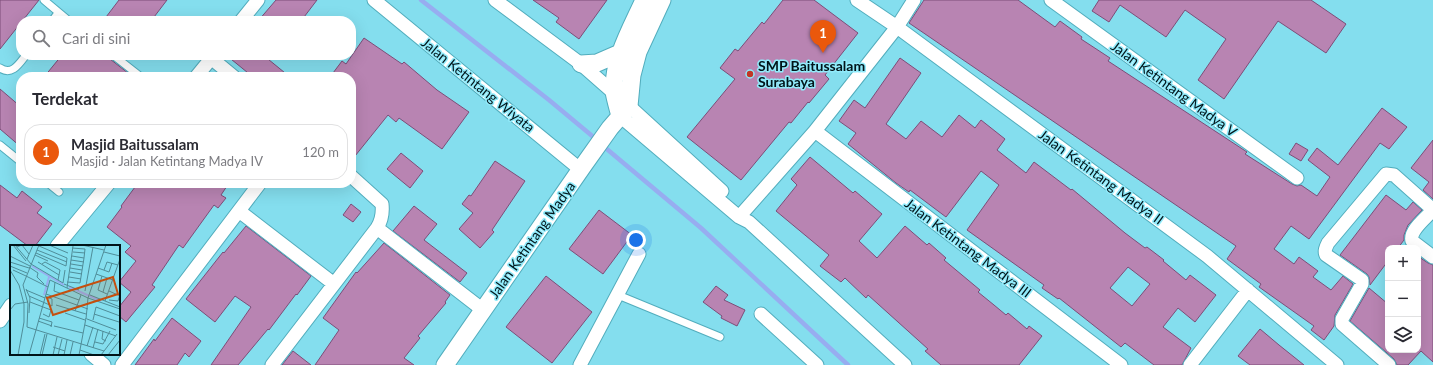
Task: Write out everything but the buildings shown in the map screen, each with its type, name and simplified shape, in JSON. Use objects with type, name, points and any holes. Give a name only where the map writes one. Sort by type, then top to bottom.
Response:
[{"type":"street","points":[[245,16],[258,0]]},
{"type":"street","name":"Jalan Ketintang Wiyata","points":[[374,0],[582,168]]},
{"type":"street","points":[[495,0],[581,64],[621,108],[744,217],[905,365]]},
{"type":"street","points":[[621,108],[616,67],[620,53],[644,0]]},
{"type":"street","name":"Jalan Ketintang Madya","points":[[445,365],[582,168],[621,108],[638,52],[662,0]]},
{"type":"street","name":"Jalan Ketintang Madya II","points":[[858,0],[897,27],[1207,256],[1337,365]]},
{"type":"street","points":[[744,217],[815,131],[897,27],[914,0]]},
{"type":"street","name":"Jalan Ketintang Madya V","points":[[1051,0],[1297,178]]},
{"type":"street","points":[[581,64],[597,62],[620,53]]},
{"type":"street","points":[[200,72],[210,60]]},
{"type":"street","points":[[216,60],[229,72]]},
{"type":"street","name":"Jalan Ketintang Madya III","points":[[815,131],[1121,365]]},
{"type":"street","points":[[1389,365],[1342,324],[1342,319],[1362,284],[1362,280],[1326,255],[1328,243],[1386,174],[1389,174],[1394,175],[1431,208],[1432,212],[1411,237],[1412,241],[1433,257]]},
{"type":"street","points":[[272,365],[381,221],[383,212],[382,204],[356,181]]},
{"type":"street","points":[[58,245],[104,188]]},
{"type":"street","points":[[122,365],[256,188]]},
{"type":"street","points":[[239,211],[334,284]]},
{"type":"street","points":[[377,228],[483,310]]},
{"type":"street","points":[[580,365],[639,254]]},
{"type":"street","points":[[1190,365],[1248,290]]},
{"type":"street","points":[[0,321],[10,306]]},
{"type":"street","points":[[761,314],[817,365]]},
{"type":"street","points":[[92,355],[104,365]]},
{"type":"lane","points":[[44,0],[62,16]]},
{"type":"lane","points":[[0,68],[9,70],[15,69],[22,60]]},
{"type":"lane","points":[[119,60],[135,72]]},
{"type":"lane","points":[[0,145],[16,158]]},
{"type":"lane","points":[[54,188],[59,192]]},
{"type":"lane","points":[[618,295],[720,337]]},
{"type":"waterway","points":[[421,0],[549,100],[597,140]]},
{"type":"waterway","points":[[602,145],[701,228],[848,365]]},
{"type":"place","name":"Masjid Baitussalam","points":[[823,53]]},
{"type":"place","name":"SMP Baitussalam Surabaya","points":[[750,74]]}]
